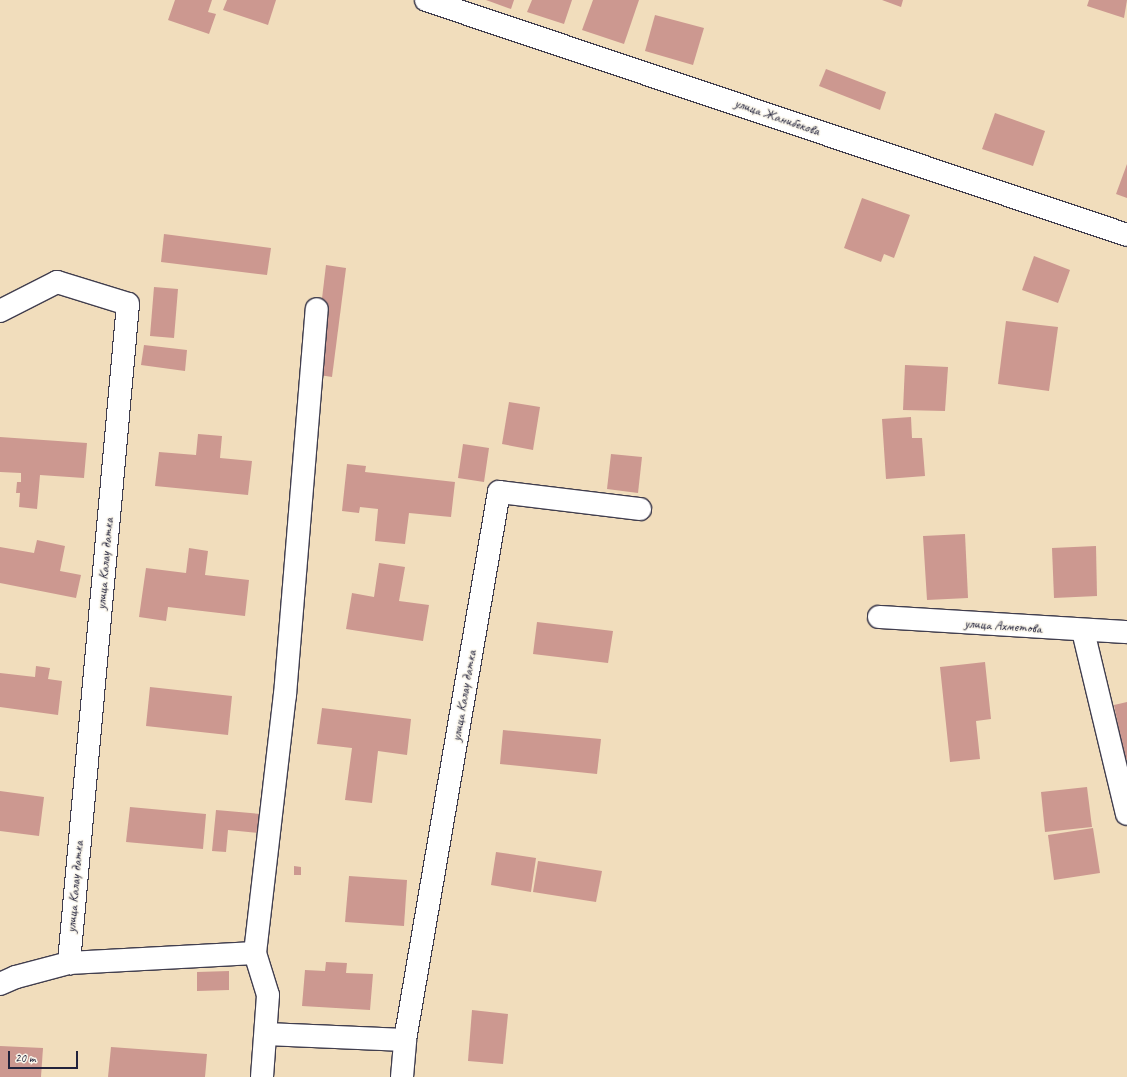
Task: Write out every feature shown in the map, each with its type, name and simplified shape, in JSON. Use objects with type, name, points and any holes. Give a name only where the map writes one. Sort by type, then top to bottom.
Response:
[{"type":"street","name":"улица Жанибекова","points":[[426,0],[1127,234]]},
{"type":"street","name":"улица Калау датка","points":[[0,311],[57,282],[128,304],[69,963]]},
{"type":"street","points":[[262,1077],[268,995],[256,953],[285,695],[317,309]]},
{"type":"street","name":"улица Калау датка","points":[[402,1077],[405,1040],[499,492],[640,509]]},
{"type":"street","name":"улица Ахметова","points":[[879,617],[1083,631],[1127,632]]},
{"type":"street","points":[[1083,631],[1127,814]]},
{"type":"street","points":[[0,984],[16,977],[69,963],[256,953]]},
{"type":"street","points":[[266,1034],[405,1040]]},
{"type":"building","points":[[175,0],[212,0],[208,12],[216,14],[209,34],[168,20]]},
{"type":"building","points":[[227,0],[276,0],[268,25],[223,10]]},
{"type":"building","points":[[486,0],[514,0],[511,9]]},
{"type":"building","points":[[532,0],[572,0],[564,24],[527,12]]},
{"type":"building","points":[[593,0],[639,0],[624,44],[582,30]]},
{"type":"building","points":[[882,0],[903,0],[901,7]]},
{"type":"building","points":[[1089,0],[1127,0],[1124,18],[1087,6]]},
{"type":"building","points":[[655,15],[704,28],[693,65],[645,51]]},
{"type":"building","points":[[826,69],[886,92],[880,110],[819,86]]},
{"type":"building","points":[[995,113],[1045,131],[1033,166],[982,149]]},
{"type":"building","points":[[1127,164],[1127,198],[1116,194]]},
{"type":"building","points":[[862,198],[910,215],[894,258],[884,254],[881,262],[844,248]]},
{"type":"building","points":[[164,234],[271,248],[267,275],[161,262]]},
{"type":"building","points":[[1034,256],[1070,270],[1058,303],[1022,290]]},
{"type":"building","points":[[326,265],[346,268],[332,377],[313,374]]},
{"type":"building","points":[[154,287],[178,289],[174,338],[150,336]]},
{"type":"building","points":[[1006,321],[1058,327],[1049,391],[998,384]]},
{"type":"building","points":[[144,345],[187,350],[185,371],[141,365]]},
{"type":"building","points":[[905,365],[948,367],[945,411],[903,410]]},
{"type":"building","points":[[509,402],[540,407],[533,450],[502,444]]},
{"type":"building","points":[[911,417],[912,438],[922,438],[925,476],[886,479],[882,419]]},
{"type":"building","points":[[198,434],[222,436],[220,458],[252,461],[248,495],[155,486],[159,452],[196,455]]},
{"type":"building","points":[[0,437],[87,443],[84,478],[40,475],[37,509],[19,507],[20,493],[16,493],[17,482],[21,482],[21,473],[0,472]]},
{"type":"building","points":[[463,444],[489,448],[484,482],[458,478]]},
{"type":"building","points":[[611,454],[642,457],[638,493],[607,489]]},
{"type":"building","points":[[347,464],[366,466],[365,472],[455,482],[451,517],[409,513],[405,544],[375,541],[378,509],[360,507],[359,513],[342,511]]},
{"type":"building","points":[[965,534],[968,598],[927,600],[923,536]]},
{"type":"building","points":[[37,540],[65,546],[60,571],[81,575],[76,598],[0,583],[0,547],[34,553]]},
{"type":"building","points":[[1096,546],[1097,596],[1054,598],[1052,548]]},
{"type":"building","points":[[189,548],[208,551],[205,575],[249,580],[245,616],[168,607],[166,621],[139,617],[146,568],[186,573]]},
{"type":"building","points":[[379,563],[405,567],[399,601],[429,605],[423,641],[346,629],[352,593],[374,597]]},
{"type":"building","points":[[537,622],[613,631],[608,663],[533,654]]},
{"type":"building","points":[[985,662],[991,719],[976,721],[980,759],[950,762],[940,667]]},
{"type":"building","points":[[36,666],[50,668],[48,679],[62,681],[58,715],[0,707],[0,673],[35,677]]},
{"type":"building","points":[[150,687],[232,696],[228,735],[146,726]]},
{"type":"building","points":[[1127,702],[1127,759],[1125,759],[1114,705]]},
{"type":"building","points":[[322,708],[411,719],[407,755],[378,751],[372,803],[345,800],[352,748],[317,744]]},
{"type":"building","points":[[503,730],[601,739],[597,774],[500,764]]},
{"type":"building","points":[[1087,787],[1092,827],[1045,832],[1041,792]]},
{"type":"building","points":[[0,791],[44,797],[39,836],[0,831]]},
{"type":"building","points":[[130,807],[206,814],[203,849],[126,842]]},
{"type":"building","points":[[216,810],[261,814],[259,833],[228,830],[226,852],[212,851]]},
{"type":"building","points":[[1093,828],[1100,873],[1054,880],[1048,835]]},
{"type":"building","points":[[496,852],[536,858],[531,892],[491,885]]},
{"type":"building","points":[[538,861],[602,871],[596,902],[533,892]]},
{"type":"building","points":[[294,866],[301,867],[301,875],[294,875]]},
{"type":"building","points":[[349,876],[407,880],[404,926],[345,922]]},
{"type":"building","points":[[326,962],[347,963],[346,973],[373,974],[370,1010],[302,1006],[305,970],[325,971]]},
{"type":"building","points":[[229,971],[229,990],[197,991],[197,972]]},
{"type":"building","points":[[472,1010],[508,1014],[503,1064],[468,1061]]},
{"type":"building","points":[[0,1046],[43,1048],[41,1077],[0,1077]]},
{"type":"building","points":[[111,1047],[207,1054],[205,1077],[108,1077]]}]
